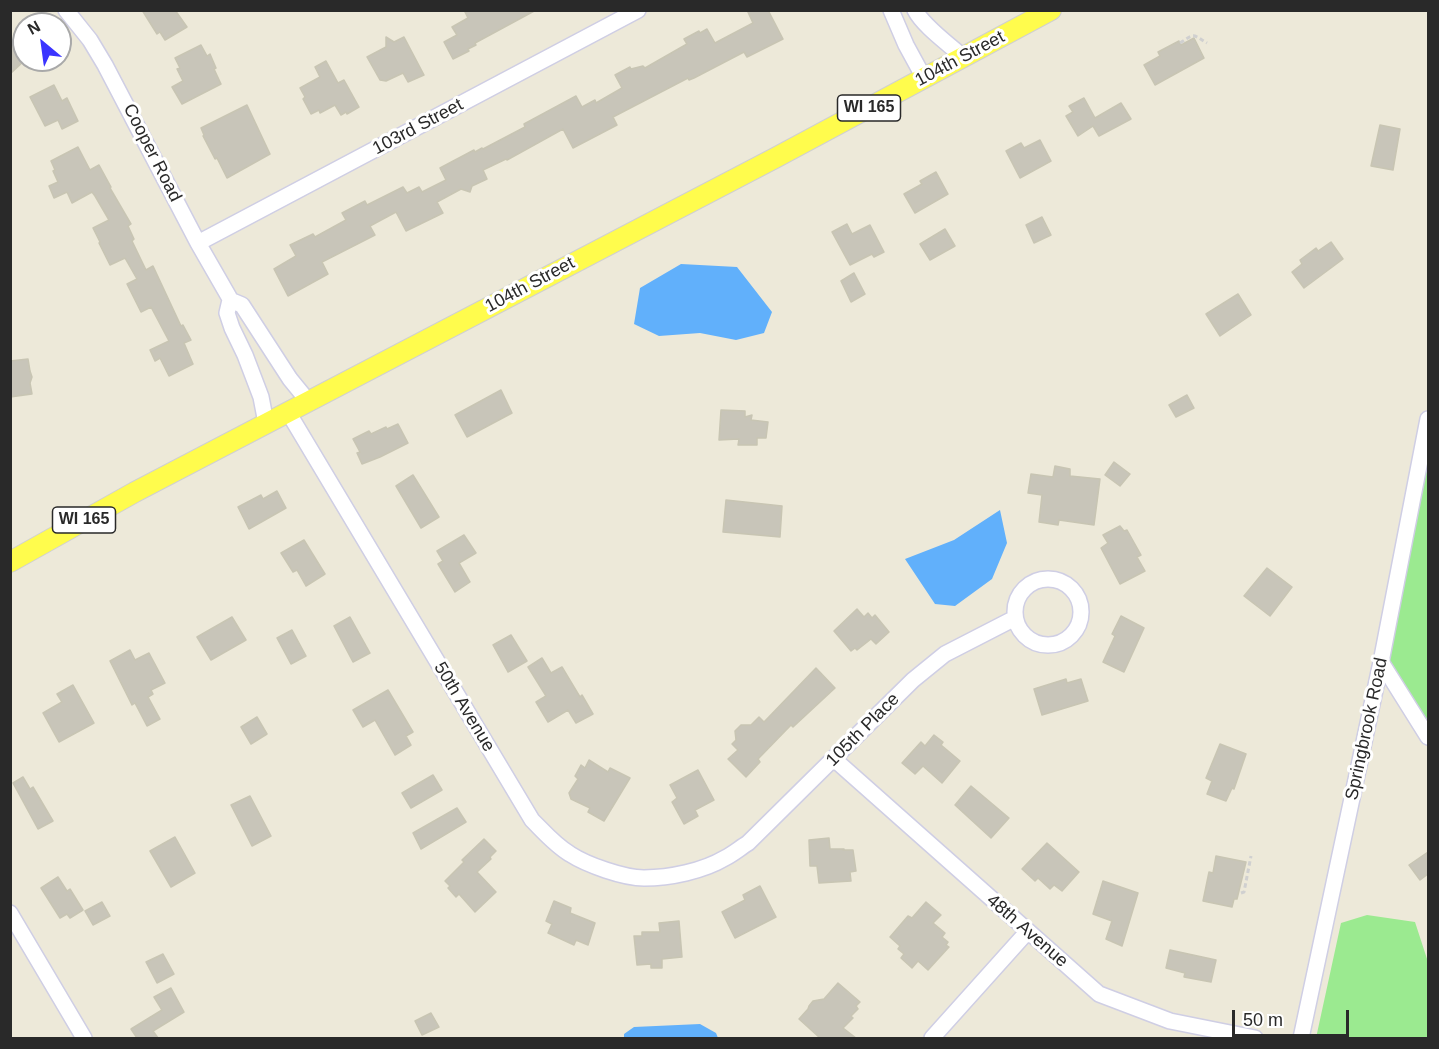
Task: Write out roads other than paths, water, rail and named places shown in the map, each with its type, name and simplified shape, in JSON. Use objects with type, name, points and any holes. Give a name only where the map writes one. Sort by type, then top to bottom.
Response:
[{"type":"main road","name":"104th Street","points":[[10,561],[135,492],[785,153],[1051,10]]},
{"type":"street","name":"Cooper Road","points":[[66,10],[90,40],[105,65],[230,300],[242,305],[290,379],[308,401]]},
{"type":"street","points":[[891,10],[924,78]]},
{"type":"street","points":[[915,10],[963,57]]},
{"type":"street","name":"103rd Street","points":[[198,243],[628,13]]},
{"type":"street","name":"Cooper Road","points":[[230,300],[227,313],[261,397],[266,423]]},
{"type":"street","name":"50th Avenue","points":[[288,412],[532,820],[569,854],[607,871],[642,879],[692,872],[724,859]]},
{"type":"street","name":"Springbrook Road","points":[[1301,1038],[1381,662],[1428,419]]},
{"type":"street","points":[[1057,580],[1067,585],[1075,593],[1080,603],[1078,624],[1064,640],[1055,644],[1034,642],[1025,636],[1016,618],[1015,606],[1019,596],[1035,581],[1057,580]]},
{"type":"street","name":"105th Place","points":[[724,859],[748,843],[913,680],[945,654],[1016,618]]},
{"type":"street","points":[[1381,662],[1428,737]]},
{"type":"street","name":"48th Avenue","points":[[834,759],[1099,994],[1170,1021],[1255,1038]]},
{"type":"street","points":[[10,913],[84,1038]]},
{"type":"street","points":[[932,1038],[1028,931]]},
{"type":"water","points":[[681,264],[737,267],[772,312],[764,333],[736,340],[700,333],[659,336],[634,324],[640,288]]},
{"type":"water","points":[[1000,510],[1007,543],[992,579],[955,606],[935,604],[905,559],[954,540]]},
{"type":"water","points":[[700,1024],[716,1033],[718,1038],[624,1038],[624,1034],[634,1027]]}]
